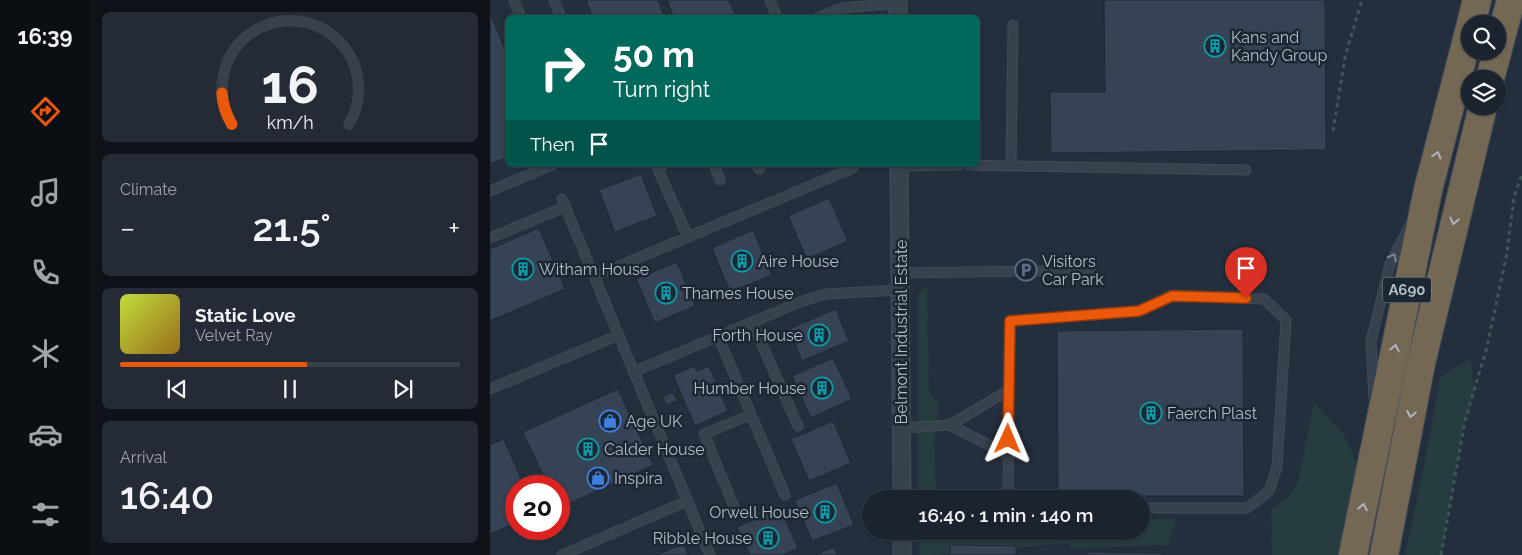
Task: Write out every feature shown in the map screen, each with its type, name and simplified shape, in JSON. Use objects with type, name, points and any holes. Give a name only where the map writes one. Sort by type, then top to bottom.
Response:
[{"type":"highway","points":[[1473,15],[1477,0]]},
{"type":"highway","points":[[1492,70],[1511,0]]},
{"type":"highway","name":"A690","points":[[1353,555],[1428,190],[1462,60]]},
{"type":"highway","name":"A690","points":[[1384,555],[1421,363],[1481,115]]},
{"type":"street","name":"Belmont Industrial Estate","points":[[900,167],[902,490]]},
{"type":"street","points":[[902,540],[902,555]]},
{"type":"lane","points":[[514,0],[520,15]]},
{"type":"lane","points":[[554,0],[560,15]]},
{"type":"lane","points":[[770,0],[776,15]]},
{"type":"lane","points":[[824,15],[842,8],[898,7]]},
{"type":"lane","points":[[1011,166],[1013,25]]},
{"type":"lane","points":[[980,165],[1246,170]]},
{"type":"lane","points":[[490,191],[547,167]]},
{"type":"lane","points":[[657,167],[688,237]]},
{"type":"lane","points":[[715,167],[720,180]]},
{"type":"lane","points":[[595,276],[854,168]]},
{"type":"lane","points":[[490,238],[563,203],[710,555]]},
{"type":"lane","points":[[900,273],[1090,270]]},
{"type":"lane","points":[[633,372],[800,302],[825,294],[900,290]]},
{"type":"lane","points":[[1008,490],[1010,321],[1139,311],[1172,296],[1264,299],[1286,320],[1277,466],[1269,491],[1247,508],[1150,508]]},
{"type":"lane","points":[[752,322],[798,426]]},
{"type":"lane","points":[[490,389],[619,334]]},
{"type":"lane","points":[[718,336],[785,495]]},
{"type":"lane","points":[[901,428],[950,425],[1009,390]]},
{"type":"lane","points":[[735,509],[704,434],[750,415]]},
{"type":"lane","points":[[950,425],[1008,455]]},
{"type":"lane","points":[[562,555],[687,501]]},
{"type":"path","points":[[1334,131],[1345,57],[1362,0]]},
{"type":"path","points":[[1441,555],[1465,421],[1487,347],[1507,253],[1514,197],[1522,174]]},
{"type":"green space","points":[[927,284],[929,393],[939,403],[934,443],[936,490],[918,490],[918,294]]},
{"type":"green space","points":[[1471,359],[1474,393],[1465,421],[1441,555],[1405,555],[1426,456],[1440,377]]},
{"type":"green space","points":[[1314,402],[1344,435],[1357,464],[1339,555],[1272,555],[1271,510],[1290,496],[1298,482]]},
{"type":"green space","points":[[1150,519],[1176,519],[1168,545],[1070,548],[1070,543],[957,554],[919,555],[919,540],[1150,540]]},
{"type":"building","points":[[586,0],[658,0],[664,15],[592,15]]},
{"type":"building","points":[[667,0],[729,0],[736,15],[673,15]]},
{"type":"building","name":"Kans and Kandy Group","points":[[1104,0],[1325,0],[1326,150],[1051,153],[1050,92],[1105,92]]},
{"type":"building","points":[[490,13],[505,49],[505,158],[490,164]]},
{"type":"building","points":[[641,174],[657,216],[615,232],[599,190]]},
{"type":"building","points":[[829,198],[848,241],[807,259],[788,216]]},
{"type":"building","name":"Witham House","points":[[539,228],[565,289],[490,321],[490,249]]},
{"type":"building","name":"Aire House","points":[[753,230],[772,275],[730,292],[712,248]]},
{"type":"building","name":"Thames House","points":[[677,262],[695,306],[655,323],[636,279]]},
{"type":"building","name":"Forth House","points":[[836,309],[849,341],[802,361],[789,329]]},
{"type":"building","name":"Faerch Plast","points":[[1243,329],[1244,496],[1150,496],[1150,490],[1058,490],[1057,331]]},
{"type":"building","name":"Humber House","points":[[833,358],[852,399],[811,418],[792,376]]},
{"type":"building","points":[[695,366],[697,371],[709,366],[728,411],[695,426],[673,375]]},
{"type":"building","name":"Calder House","points":[[618,389],[653,465],[570,503],[570,475],[543,475],[523,432]]},
{"type":"building","points":[[673,392],[677,401],[666,405],[663,397]]},
{"type":"building","points":[[833,421],[851,463],[809,481],[791,439]]},
{"type":"building","points":[[504,439],[519,475],[505,475],[505,528],[490,534],[490,445]]},
{"type":"building","name":"Orwell House","points":[[837,483],[854,525],[812,541],[795,500]]},
{"type":"building","name":"Ribble House","points":[[780,508],[798,548],[783,555],[750,555],[737,527]]},
{"type":"building","points":[[684,544],[688,555],[656,555]]},
{"type":"building","points":[[950,545],[1016,546],[1016,555],[950,555]]},
{"type":"building","points":[[834,547],[837,555],[815,555]]},
{"type":"building","points":[[1087,552],[1162,553],[1162,555],[1087,555]]},
{"type":"place","name":"Kans and Kandy Group","points":[[1215,46]]},
{"type":"place","name":"Aire House","points":[[742,261]]},
{"type":"place","name":"Witham House","points":[[523,269]]},
{"type":"place","name":"Visitors Car Park","points":[[1026,270]]},
{"type":"place","name":"Thames House","points":[[666,293]]},
{"type":"place","name":"Forth House","points":[[819,335]]},
{"type":"place","name":"Humber House","points":[[822,388]]},
{"type":"place","name":"Faerch Plast","points":[[1151,413]]},
{"type":"place","name":"Age UK","points":[[610,421]]},
{"type":"place","name":"Calder House","points":[[588,449]]},
{"type":"place","name":"Inspira","points":[[598,478]]},
{"type":"place","name":"Orwell House","points":[[825,512]]},
{"type":"place","name":"Ribble House","points":[[768,538]]},
{"type":"route","points":[[1008,439],[1010,321],[1139,311],[1172,296],[1246,298]]}]
